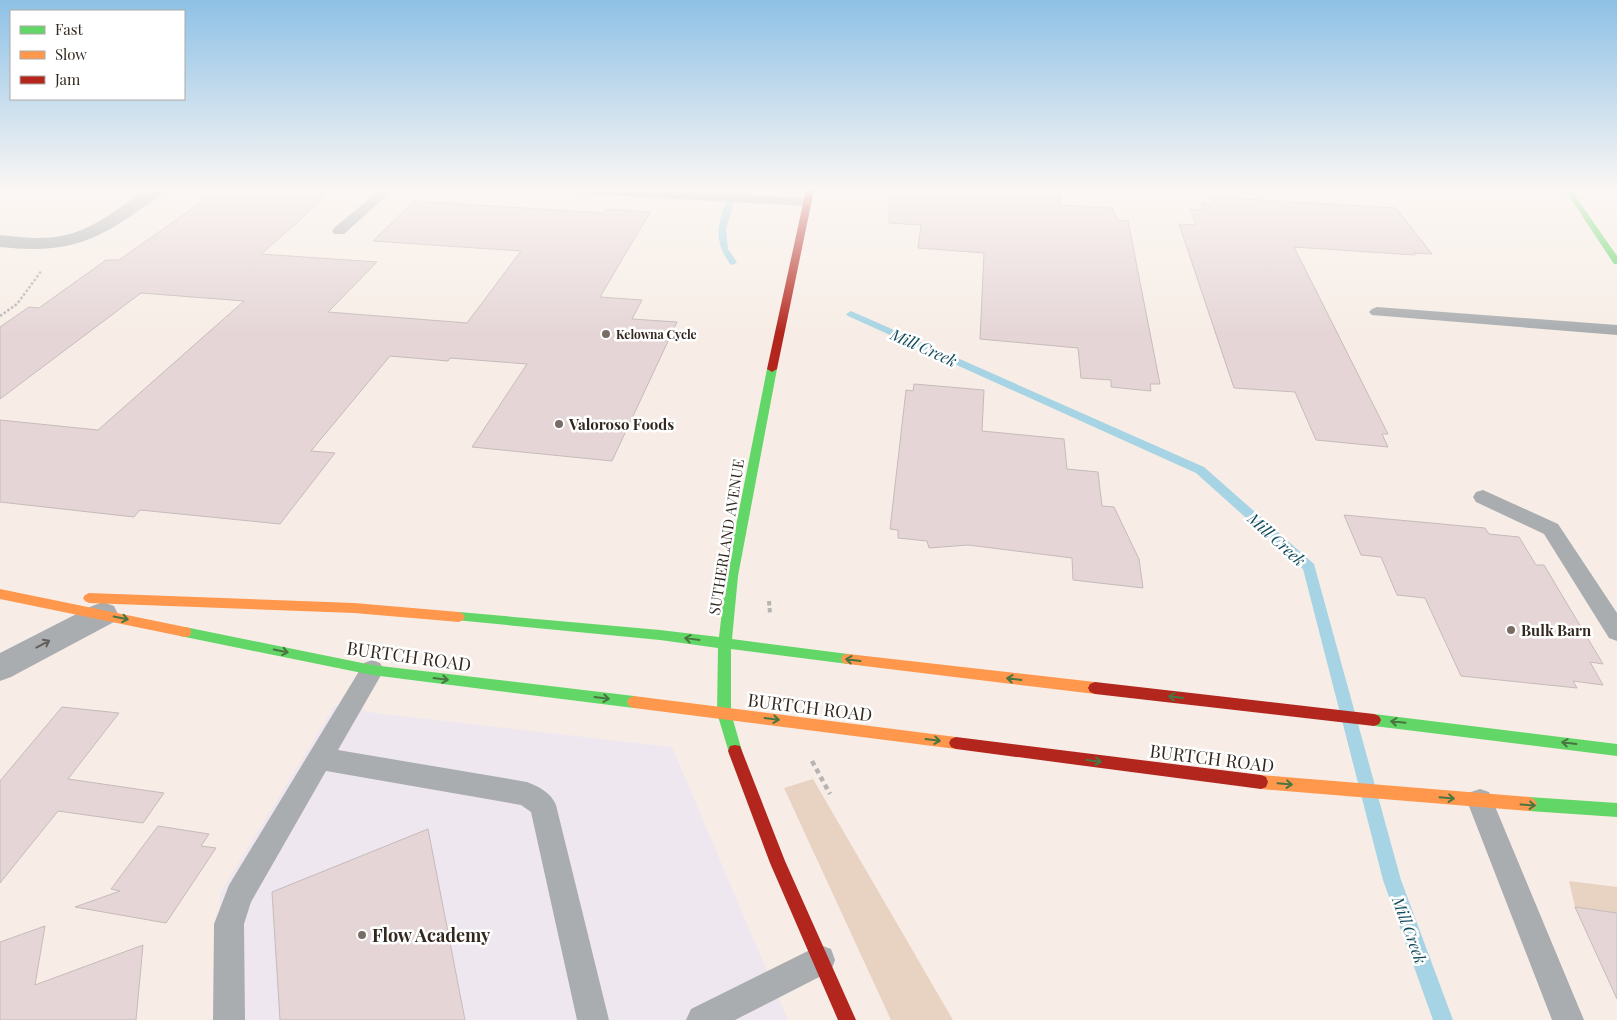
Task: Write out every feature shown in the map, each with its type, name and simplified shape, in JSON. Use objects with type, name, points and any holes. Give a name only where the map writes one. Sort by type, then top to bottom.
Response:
[{"type":"main road","name":"SUTHERLAND AVENUE","points":[[800,238],[765,404],[732,576],[725,644],[724,713],[731,742],[750,792],[847,1020]]},
{"type":"main road","points":[[1600,238],[1617,262]]},
{"type":"main road","name":"BURTCH ROAD","points":[[2,596],[354,608],[660,635],[1617,750]]},
{"type":"main road","name":"BURTCH ROAD","points":[[2,596],[103,614],[372,670],[724,713],[1236,780],[1480,801],[1617,810]]},
{"type":"street","points":[[0,241],[41,244],[63,242],[75,238]]},
{"type":"street","points":[[0,668],[103,614]]},
{"type":"lane","points":[[1377,312],[1617,330]]},
{"type":"lane","points":[[1483,497],[1551,529],[1617,632]]},
{"type":"lane","points":[[230,1020],[229,924],[239,895],[372,670]]},
{"type":"lane","points":[[320,758],[527,794],[543,804],[593,1020]]},
{"type":"lane","points":[[1480,801],[1568,1020]]},
{"type":"lane","points":[[702,1020],[820,960]]},
{"type":"path","points":[[0,316],[17,304],[63,242]]},
{"type":"shaded area","points":[[335,705],[375,713],[672,747],[788,1020],[219,1020],[220,893]]},
{"type":"shaded area","points":[[813,779],[953,1020],[891,1020],[784,788]]},
{"type":"shaded area","points":[[1569,881],[1617,887],[1617,913],[1575,907]]},
{"type":"building","points":[[151,238],[280,238],[261,254],[377,262],[328,312],[467,323],[521,251],[373,241],[376,238],[635,238],[600,297],[642,300],[632,319],[677,322],[612,461],[472,447],[527,364],[450,358],[448,361],[390,356],[311,451],[335,453],[280,524],[140,510],[134,517],[0,502],[0,420],[98,430],[244,301],[141,293],[0,399],[0,327],[29,307],[39,308],[106,260],[119,260]]},
{"type":"building","points":[[919,238],[1131,238],[1160,384],[1150,384],[1151,391],[1111,387],[1111,380],[1081,378],[1078,348],[980,339],[984,253],[918,248]]},
{"type":"building","points":[[1184,238],[1419,238],[1432,254],[1414,253],[1415,255],[1294,247],[1388,434],[1382,434],[1388,447],[1316,440],[1295,392],[1234,388]]},
{"type":"building","points":[[914,384],[984,390],[982,431],[1064,439],[1067,469],[1098,472],[1102,506],[1114,507],[1139,559],[1143,588],[1073,580],[1072,558],[968,545],[929,548],[927,541],[898,538],[898,530],[890,529],[906,390],[913,391]]},
{"type":"building","name":"Bulk Barn","points":[[1344,515],[1485,528],[1489,534],[1519,537],[1536,565],[1544,565],[1603,664],[1590,662],[1603,685],[1573,681],[1577,688],[1461,676],[1425,598],[1397,595],[1381,557],[1361,555]]},
{"type":"building","points":[[62,707],[119,713],[68,779],[164,793],[143,823],[58,811],[0,883],[0,781]]},
{"type":"building","points":[[158,826],[209,834],[201,846],[216,848],[166,923],[75,907],[120,891],[111,889]]},
{"type":"building","name":"Flow Academy","points":[[428,829],[465,1020],[280,1020],[272,892]]},
{"type":"building","points":[[1575,907],[1617,913],[1617,999]]},
{"type":"building","points":[[45,926],[35,985],[143,945],[136,1020],[0,1020],[0,942]]},
{"type":"waterway","name":"Mill Creek","points":[[723,238],[724,249],[733,262]]},
{"type":"waterway","name":"Mill Creek","points":[[851,314],[1200,470],[1309,567],[1392,880],[1443,1020]]},
{"type":"traffic: fast","points":[[1600,238],[1617,262]]},
{"type":"traffic: fast","points":[[735,751],[724,713],[725,644],[732,576],[772,369]]},
{"type":"traffic: fast","points":[[459,617],[660,635],[848,659]]},
{"type":"traffic: fast","points":[[185,632],[372,670],[634,702]]},
{"type":"traffic: fast","points":[[1374,720],[1617,750]]},
{"type":"traffic: fast","points":[[1529,804],[1617,810]]},
{"type":"traffic: slow","points":[[0,594],[185,632]]},
{"type":"traffic: slow","points":[[89,598],[354,608],[459,617]]},
{"type":"traffic: slow","points":[[848,659],[1095,688]]},
{"type":"traffic: slow","points":[[634,702],[956,743]]},
{"type":"traffic: slow","points":[[1261,782],[1529,804]]},
{"type":"traffic: jam","points":[[772,369],[800,238]]},
{"type":"traffic: jam","points":[[1095,688],[1374,720]]},
{"type":"traffic: jam","points":[[956,743],[1261,782]]},
{"type":"traffic: jam","points":[[735,751],[778,863],[847,1020]]},
{"type":"place","name":"Kelowna Cycle","points":[[606,334]]},
{"type":"place","name":"Valoroso Foods","points":[[559,424]]},
{"type":"place","name":"Bulk Barn","points":[[1511,630]]},
{"type":"place","name":"Flow Academy","points":[[362,935]]}]
